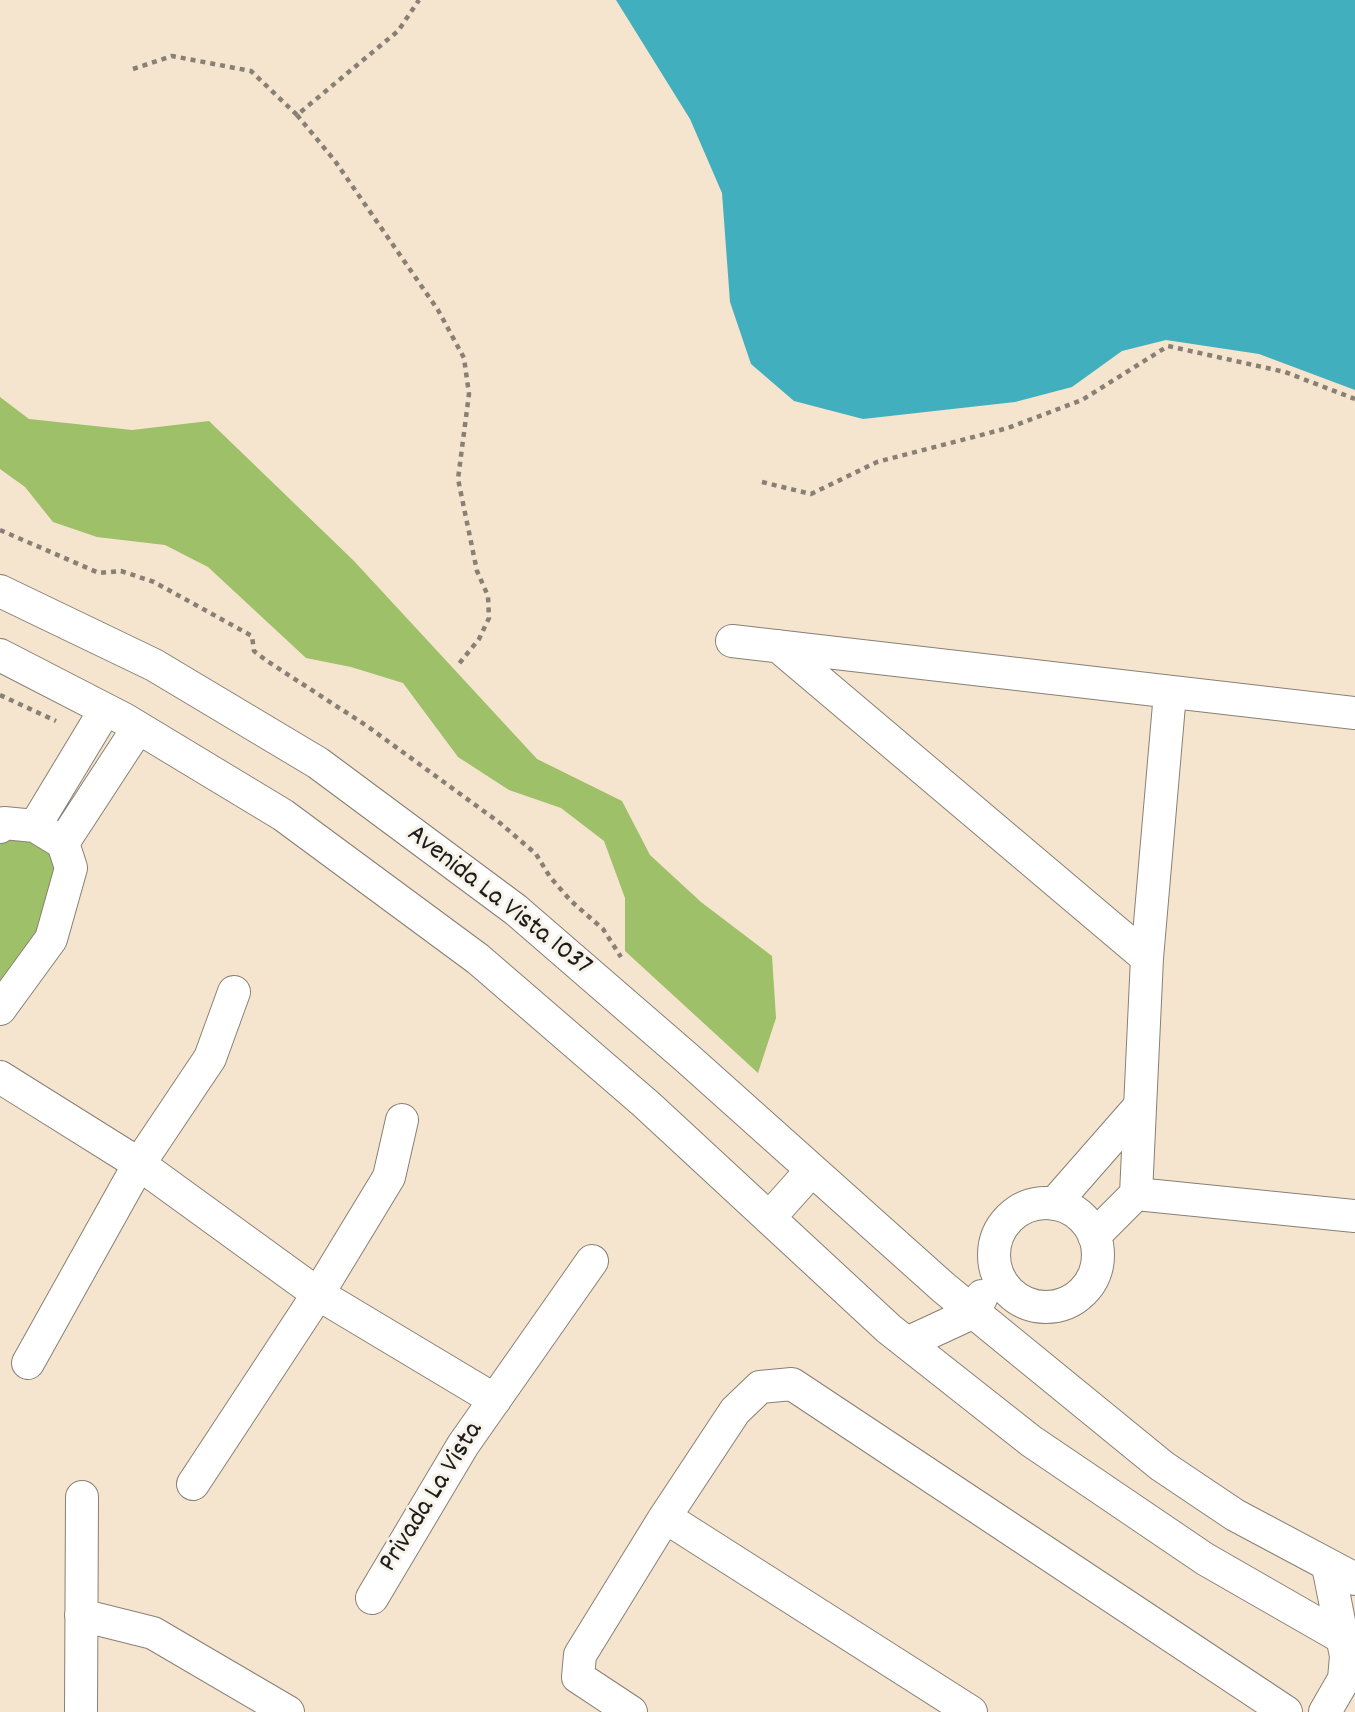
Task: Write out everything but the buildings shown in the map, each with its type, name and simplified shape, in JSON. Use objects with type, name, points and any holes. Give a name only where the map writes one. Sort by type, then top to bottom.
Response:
[{"type":"street","name":"Avenida La Vista 1037","points":[[0,591],[154,665],[317,763],[516,910],[687,1058],[944,1288],[1162,1466],[1235,1515],[1342,1572]]},
{"type":"street","points":[[732,641],[1355,713]]},
{"type":"street","points":[[778,646],[1147,958]]},
{"type":"street","name":"Avenida La Vista 1037","points":[[0,655],[98,722],[138,728],[284,815],[478,959],[646,1104],[898,1336],[1042,1449],[1205,1559],[1349,1642]]},
{"type":"street","points":[[1094,1236],[1136,1194],[1147,958],[1170,693]]},
{"type":"street","points":[[35,826],[98,722]]},
{"type":"street","points":[[63,842],[138,728]]},
{"type":"street","points":[[0,827],[5,823],[35,826],[63,842],[71,868],[51,939],[0,1009]]},
{"type":"street","points":[[28,1363],[139,1164],[210,1058],[234,992]]},
{"type":"street","name":"Privada La Vista","points":[[0,1077],[139,1164],[318,1294],[495,1400]]},
{"type":"street","points":[[1054,1204],[1139,1107]]},
{"type":"street","points":[[193,1484],[318,1294],[389,1177],[402,1120]]},
{"type":"street","points":[[769,1218],[811,1171]]},
{"type":"street","points":[[1136,1194],[1355,1216]]},
{"type":"street","points":[[1039,1204],[1054,1204],[1078,1215],[1094,1236],[1097,1261],[1088,1286],[1068,1303],[1043,1307],[1019,1300],[1001,1282],[996,1271],[996,1241],[1012,1216],[1039,1204]]},
{"type":"street","name":"Privada La Vista","points":[[372,1598],[463,1445],[592,1261]]},
{"type":"street","points":[[898,1336],[974,1312],[996,1271]]},
{"type":"street","points":[[1030,1357],[1043,1307]]},
{"type":"street","points":[[631,1712],[578,1676],[580,1655],[665,1517],[735,1411],[760,1387],[792,1384],[1286,1712]]},
{"type":"street","points":[[81,1712],[82,1497]]},
{"type":"street","points":[[665,1517],[971,1712]]},
{"type":"street","points":[[1325,1712],[1344,1679],[1349,1642],[1342,1572]]},
{"type":"street","points":[[81,1615],[153,1633],[288,1712]]},
{"type":"path","points":[[297,115],[398,31],[419,0]]},
{"type":"path","points":[[133,69],[172,56],[251,71],[297,115],[335,161],[438,310],[464,358],[469,394],[458,479],[477,571],[488,596],[489,618],[479,639],[458,665]]},
{"type":"path","points":[[762,482],[811,495],[877,462],[1008,428],[1082,400],[1168,346],[1285,372],[1355,399]]},
{"type":"path","points":[[0,530],[99,573],[121,570],[154,582],[252,636],[254,651],[267,661],[367,726],[500,823],[536,854],[550,877],[571,901],[603,929],[621,957]]},
{"type":"path","points":[[0,695],[98,722]]},
{"type":"green space","points":[[0,397],[29,419],[132,430],[209,421],[354,561],[537,759],[622,801],[650,855],[701,902],[772,956],[776,1018],[758,1073],[625,951],[625,898],[604,841],[561,808],[509,790],[458,757],[403,683],[351,667],[306,658],[208,567],[165,545],[97,537],[53,522],[25,487],[0,469]]},
{"type":"green space","points":[[35,826],[71,868],[0,1009],[0,827]]},
{"type":"water","points":[[616,0],[1355,0],[1355,390],[1259,354],[1166,340],[1122,351],[1072,387],[1015,402],[863,419],[794,401],[751,364],[730,302],[722,193],[690,119]]}]
